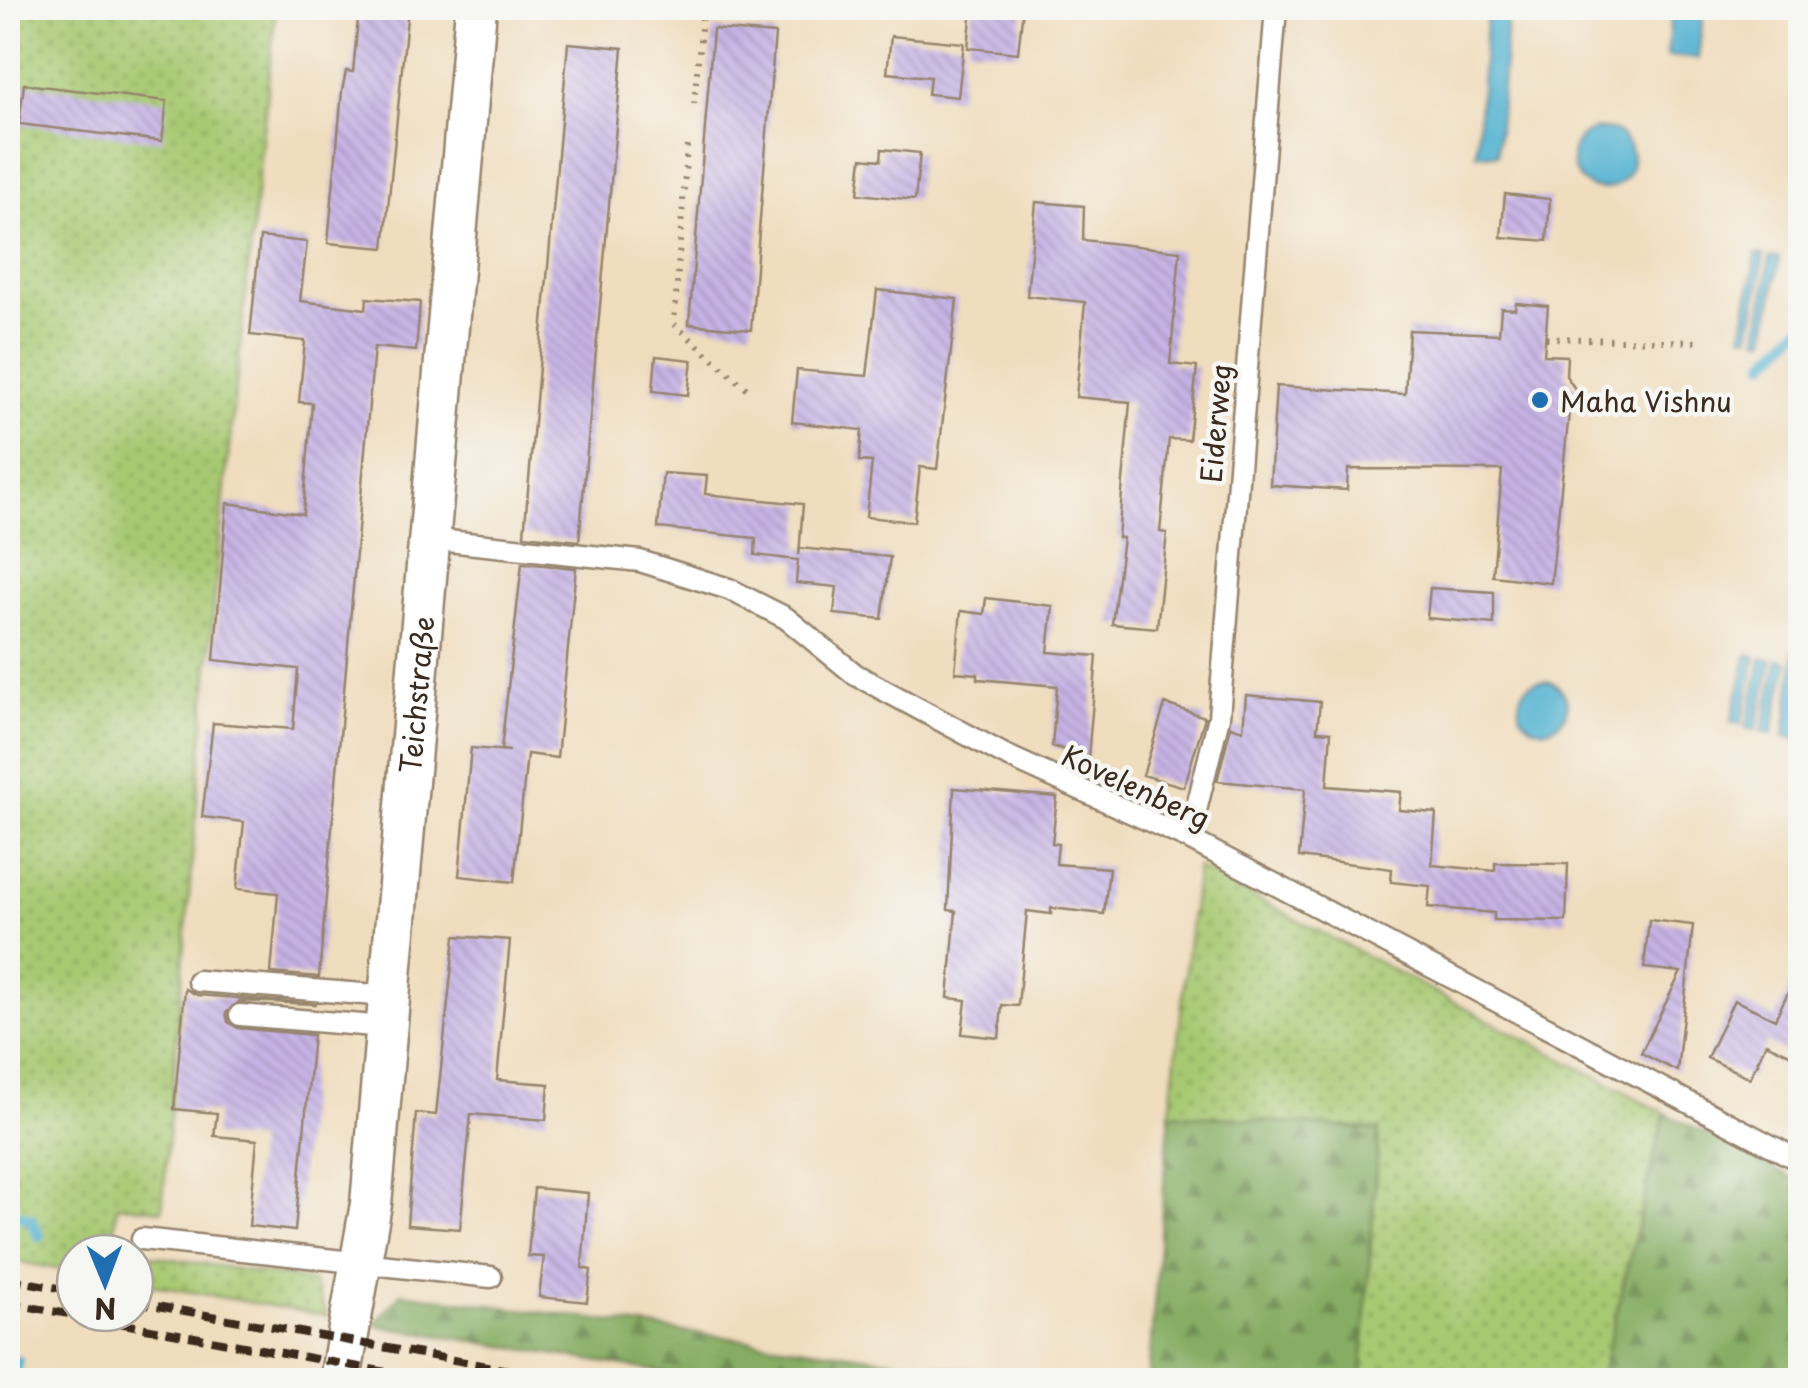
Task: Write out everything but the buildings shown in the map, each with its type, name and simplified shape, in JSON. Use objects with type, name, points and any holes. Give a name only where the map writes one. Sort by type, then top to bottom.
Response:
[{"type":"street","name":"Teichstraße","points":[[340,1380],[363,1266],[476,8]]},
{"type":"lane","name":"Eiderweg","points":[[1189,839],[1219,717],[1276,8]]},
{"type":"lane","name":"Kovelenberg","points":[[428,539],[640,561],[729,589],[786,618],[856,675],[1002,754],[1189,839],[1800,1161]]},
{"type":"lane","points":[[198,981],[387,1012]]},
{"type":"lane","points":[[240,1015],[387,1012]]},
{"type":"lane","points":[[155,1241],[363,1266],[491,1276]]},
{"type":"path","points":[[694,104],[703,8]]},
{"type":"path","points":[[687,146],[674,324],[748,390]]},
{"type":"path","points":[[1546,338],[1698,342]]},
{"type":"green space","points":[[8,8],[276,8],[221,524],[162,1210],[117,1205],[114,1233],[55,1233],[55,1268],[8,1260]]},
{"type":"green space","points":[[1197,867],[1665,1113],[1600,1380],[1361,1380],[1379,1131],[1170,1113]]},
{"type":"green space","points":[[1170,1113],[1379,1130],[1361,1380],[1148,1380]]},
{"type":"green space","points":[[1665,1113],[1800,1182],[1800,1380],[1600,1380]]},
{"type":"green space","points":[[155,1256],[313,1281],[327,1316],[155,1286]]},
{"type":"green space","points":[[401,1293],[1039,1380],[711,1380],[374,1325]]},
{"type":"water","points":[[1487,8],[1508,8],[1497,155],[1476,154]]},
{"type":"water","points":[[1672,8],[1704,8],[1698,59],[1667,56]]},
{"type":"water","points":[[1602,129],[1623,138],[1632,159],[1623,180],[1602,189],[1581,180],[1572,159],[1581,138]]},
{"type":"water","points":[[1756,254],[1764,255],[1750,336],[1742,335]]},
{"type":"water","points":[[1770,257],[1779,258],[1766,339],[1758,338]]},
{"type":"water","points":[[1795,649],[1800,650],[1800,739],[1785,737]]},
{"type":"water","points":[[1748,654],[1756,657],[1741,724],[1731,722]]},
{"type":"water","points":[[1762,658],[1772,660],[1756,730],[1746,728]]},
{"type":"water","points":[[1778,659],[1788,662],[1772,734],[1762,732]]},
{"type":"water","points":[[1543,681],[1560,688],[1567,705],[1560,722],[1543,729],[1526,722],[1519,705],[1526,688]]},
{"type":"waterway","points":[[1765,363],[1800,328]]},
{"type":"waterway","points":[[8,1213],[30,1218],[39,1236]]},
{"type":"waterway","points":[[14,1380],[18,1361]]},
{"type":"railway","points":[[8,1279],[55,1287]]},
{"type":"railway","points":[[8,1303],[431,1380]]},
{"type":"railway","points":[[155,1306],[564,1380]]},
{"type":"place","name":"Maha Vishnu","points":[[1540,400]]}]
